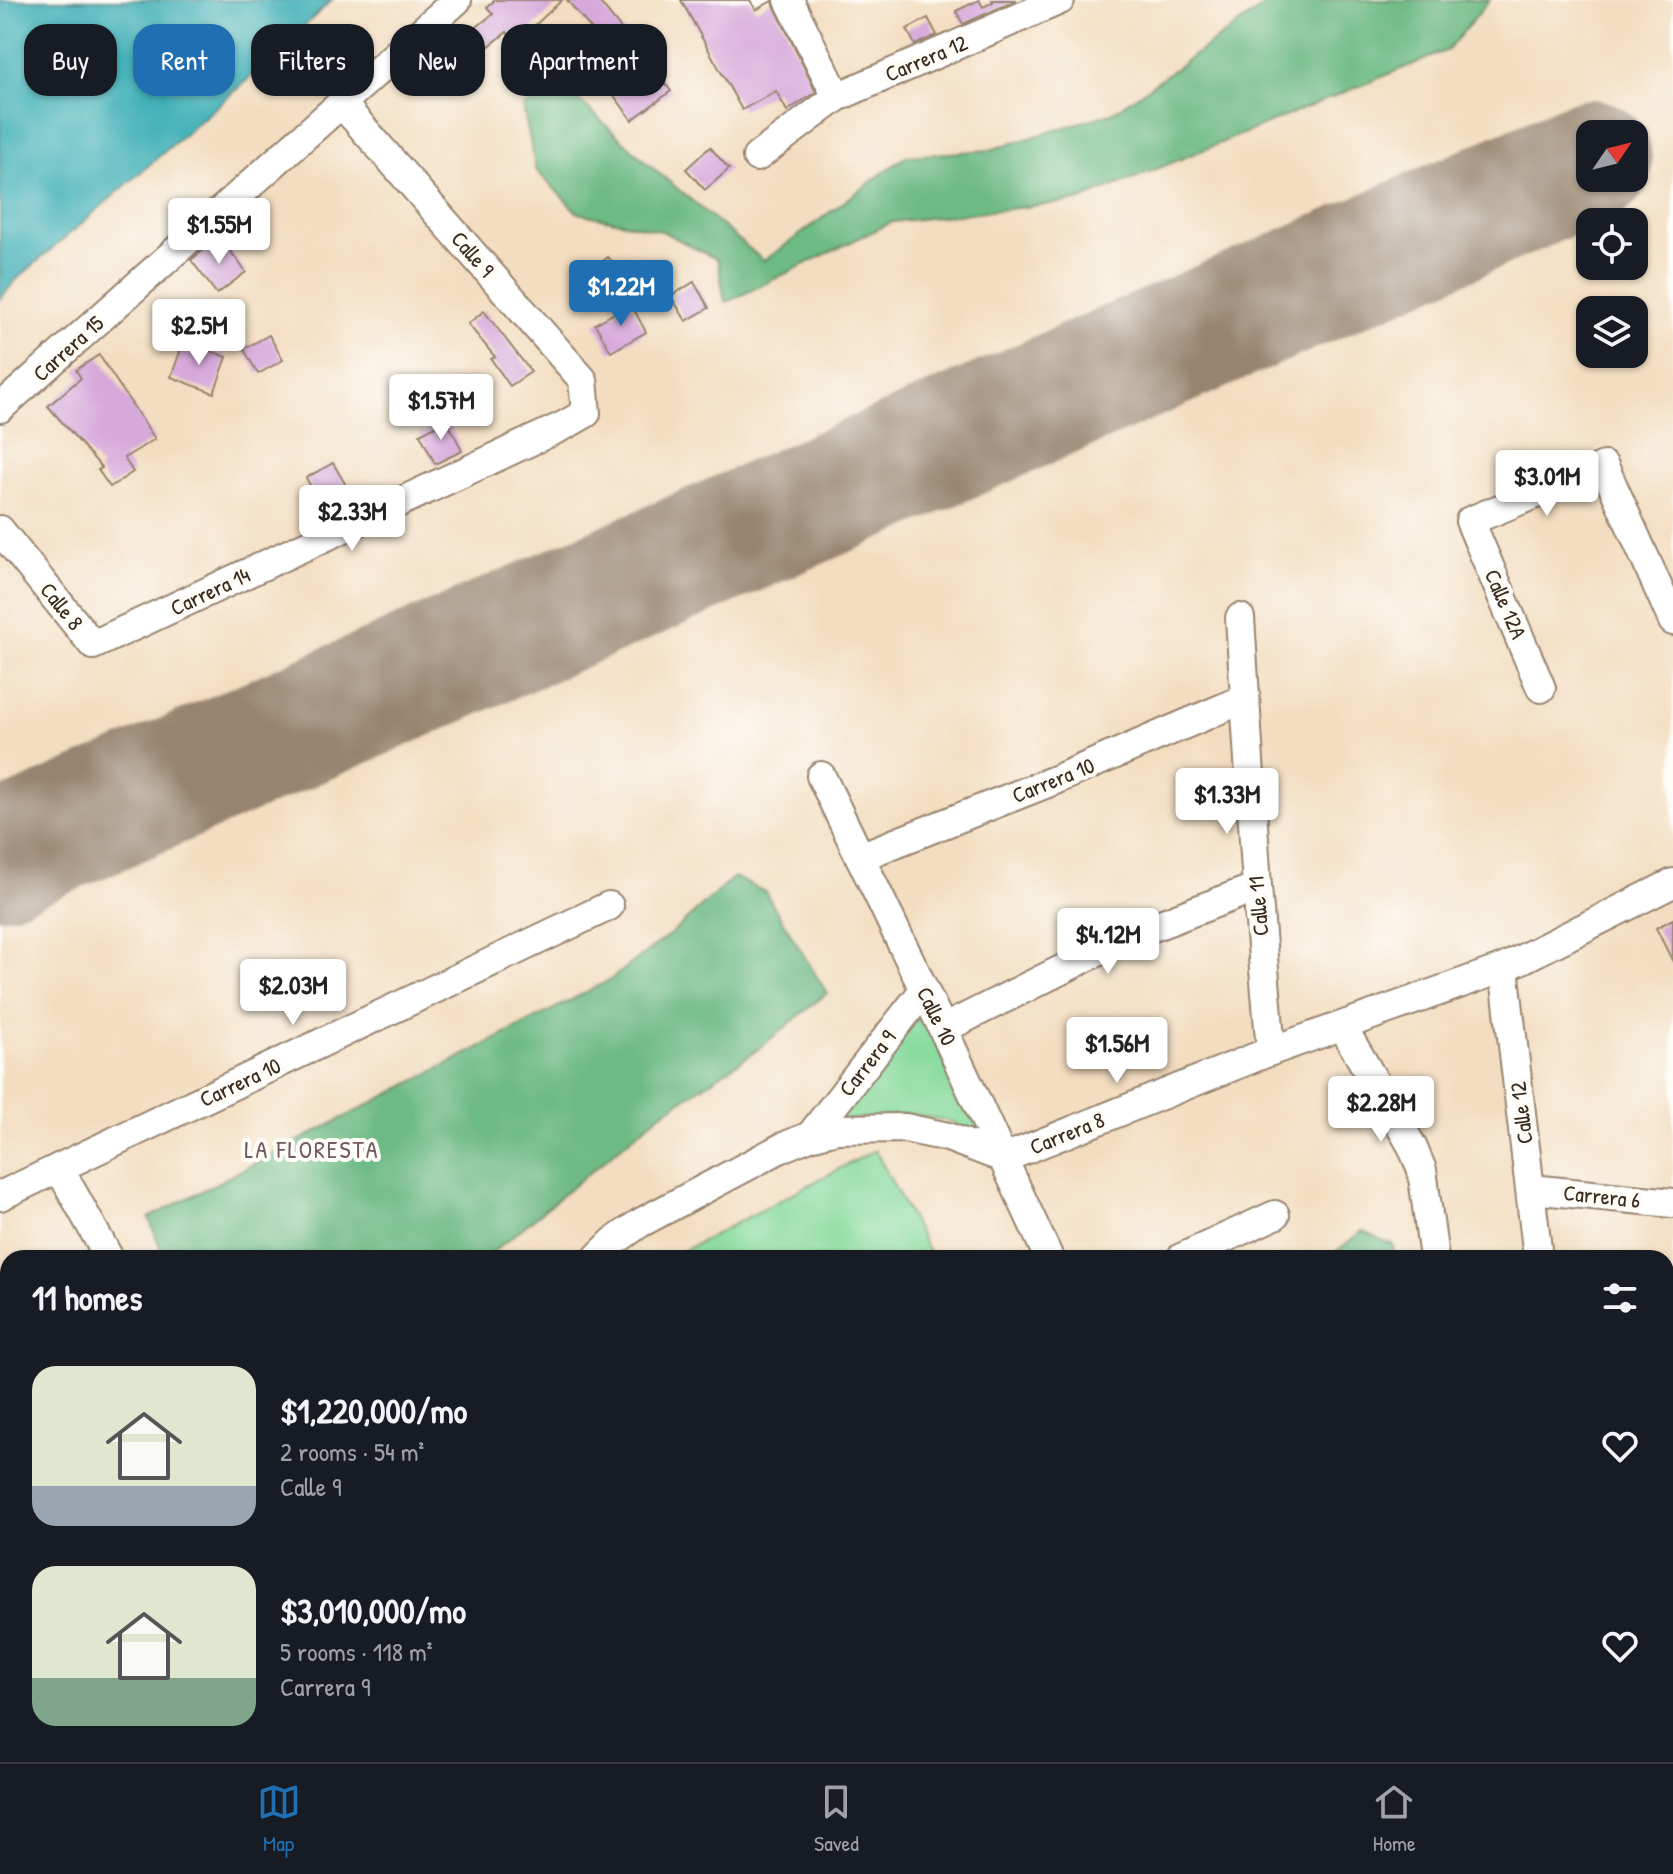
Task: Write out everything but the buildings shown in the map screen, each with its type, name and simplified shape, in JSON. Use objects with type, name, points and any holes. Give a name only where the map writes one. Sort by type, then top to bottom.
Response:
[{"type":"street","name":"Carrera 15","points":[[0,408],[457,0]]},
{"type":"street","points":[[789,0],[837,97]]},
{"type":"street","name":"Carrera 12","points":[[757,157],[837,97],[1060,0]]},
{"type":"street","name":"Calle 9","points":[[342,104],[583,380],[586,413]]},
{"type":"street","name":"Carrera 14","points":[[93,645],[586,413]]},
{"type":"street","name":"Calle 12A","points":[[1541,688],[1470,521],[1604,466],[1673,621]]},
{"type":"street","name":"Calle 8","points":[[0,530],[93,645]]},
{"type":"street","name":"Calle 11","points":[[1240,618],[1271,1051]]},
{"type":"street","name":"Carrera 10","points":[[860,857],[1055,780],[1244,699]]},
{"type":"street","name":"Calle 10","points":[[821,776],[1045,1250]]},
{"type":"street","name":"Carrera 8","points":[[605,1250],[640,1223],[783,1147],[837,1129],[905,1128],[948,1137],[1003,1156],[1024,1151],[1271,1051],[1504,968],[1673,883]]},
{"type":"street","points":[[943,1029],[1127,937],[1257,887]]},
{"type":"street","name":"Carrera 10","points":[[0,1196],[609,906]]},
{"type":"street","name":"Calle 12","points":[[1504,968],[1537,1250]]},
{"type":"street","name":"Carrera 9","points":[[810,1136],[924,990]]},
{"type":"street","points":[[1342,1026],[1412,1146],[1422,1170],[1433,1250]]},
{"type":"street","points":[[59,1168],[105,1250]]},
{"type":"street","name":"Carrera 6","points":[[1531,1189],[1673,1203]]},
{"type":"street","points":[[1198,1250],[1275,1215]]},
{"type":"green space","points":[[1273,0],[1490,0],[1448,50],[1078,201],[892,222],[725,303],[718,260],[662,231],[578,213],[536,170],[523,107],[548,96],[575,96],[648,164],[764,261],[906,156],[990,150],[1112,113]]},
{"type":"green space","points":[[734,877],[765,892],[827,993],[756,1051],[658,1116],[496,1250],[161,1250],[149,1218],[610,980],[673,932]]},
{"type":"green space","points":[[922,1013],[985,1141],[953,1122],[910,1114],[833,1121]]},
{"type":"green space","points":[[875,1150],[928,1250],[685,1250]]},
{"type":"green space","points":[[1362,1231],[1393,1245],[1393,1250],[1338,1250]]},
{"type":"water","points":[[0,0],[332,0],[307,24],[251,24],[251,76],[235,91],[235,24],[133,24],[133,96],[229,96],[16,280],[0,299]]},
{"type":"runway","points":[[0,856],[1576,167]]},
{"type":"district","name":"LA FLORESTA","points":[[312,1150]]}]
